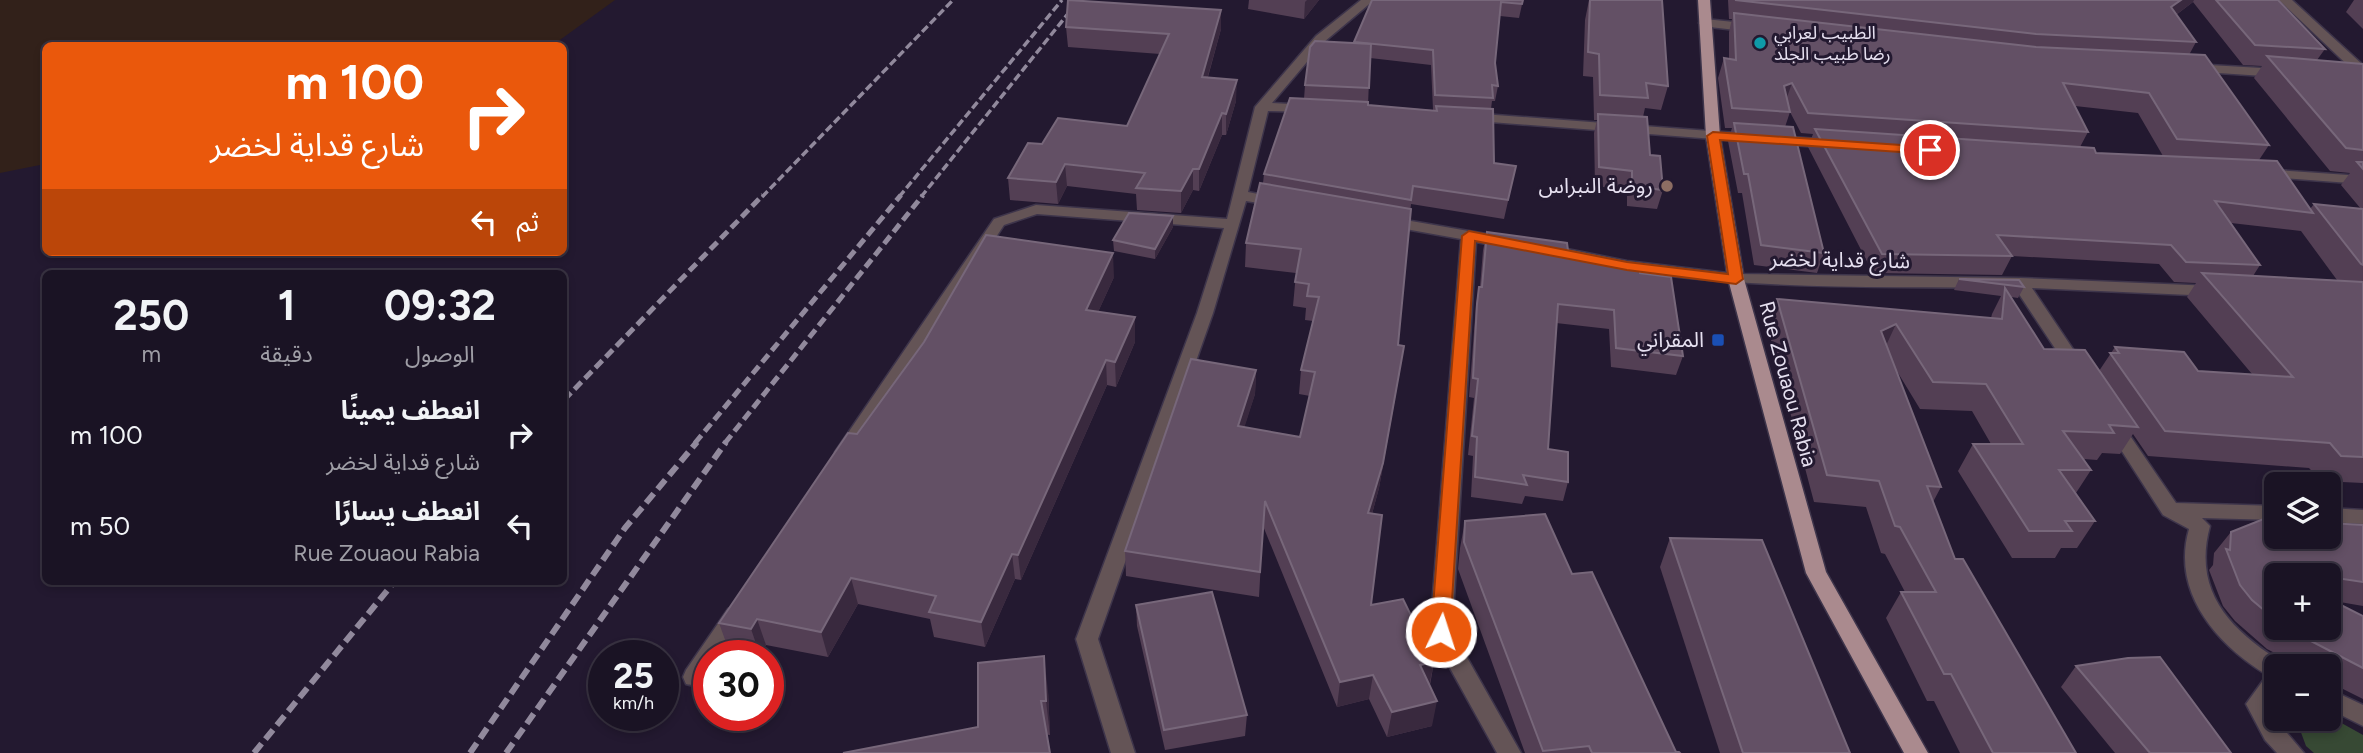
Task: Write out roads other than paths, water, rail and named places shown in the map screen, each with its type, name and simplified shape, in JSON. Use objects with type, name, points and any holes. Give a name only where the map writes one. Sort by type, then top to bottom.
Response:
[{"type":"main road","name":"Rue Zouaou Rabia","points":[[1704,0],[1713,136],[1736,279],[1816,573],[1916,753]]},
{"type":"street","points":[[1123,753],[1087,639],[1205,313],[1233,224],[1262,107],[1320,39],[1368,0]]},
{"type":"street","points":[[2285,0],[2359,76]]},
{"type":"street","points":[[1705,23],[1772,31]]},
{"type":"street","points":[[2175,67],[2296,74]]},
{"type":"street","points":[[1262,107],[1328,110]]},
{"type":"street","points":[[1448,116],[1851,145]]},
{"type":"street","points":[[2252,172],[2363,180]]},
{"type":"street","points":[[1240,195],[1293,205]]},
{"type":"street","points":[[831,472],[999,222],[1036,209],[1233,224]]},
{"type":"street","name":"شارع قداية لخضر","points":[[1374,219],[1627,266],[1736,279],[2020,283],[2226,291]]},
{"type":"street","points":[[1469,236],[1441,632],[1509,753]]},
{"type":"street","points":[[2020,283],[2087,385]]},
{"type":"street","points":[[2102,408],[2170,510],[2200,526],[2194,540],[2195,569],[2200,590],[2211,614],[2231,636],[2264,660]]},
{"type":"street","points":[[2170,510],[2264,513]]},
{"type":"street","points":[[2341,516],[2363,517]]},
{"type":"street","points":[[719,640],[747,597]]},
{"type":"street","points":[[2264,695],[2257,704],[2264,717]]},
{"type":"street","points":[[2341,704],[2363,716]]},
{"type":"street","points":[[2272,731],[2292,753]]},
{"type":"railway","points":[[762,197],[953,0]]},
{"type":"railway","points":[[899,197],[1062,0]]},
{"type":"railway","points":[[921,197],[1079,0]]},
{"type":"railway","points":[[567,397],[763,195]]},
{"type":"railway","points":[[695,443],[901,195]]},
{"type":"railway","points":[[725,443],[923,195]]},
{"type":"railway","points":[[470,753],[625,528],[697,442]]},
{"type":"railway","points":[[506,753],[726,442]]},
{"type":"railway","points":[[254,753],[392,585]]},
{"type":"place","name":"الطبيب لعرابي رضا طبيب الجلد","points":[[1760,43]]},
{"type":"place","name":"روضة النبراس","points":[[1667,186]]},
{"type":"place","name":"المقراني","points":[[1718,340]]}]
